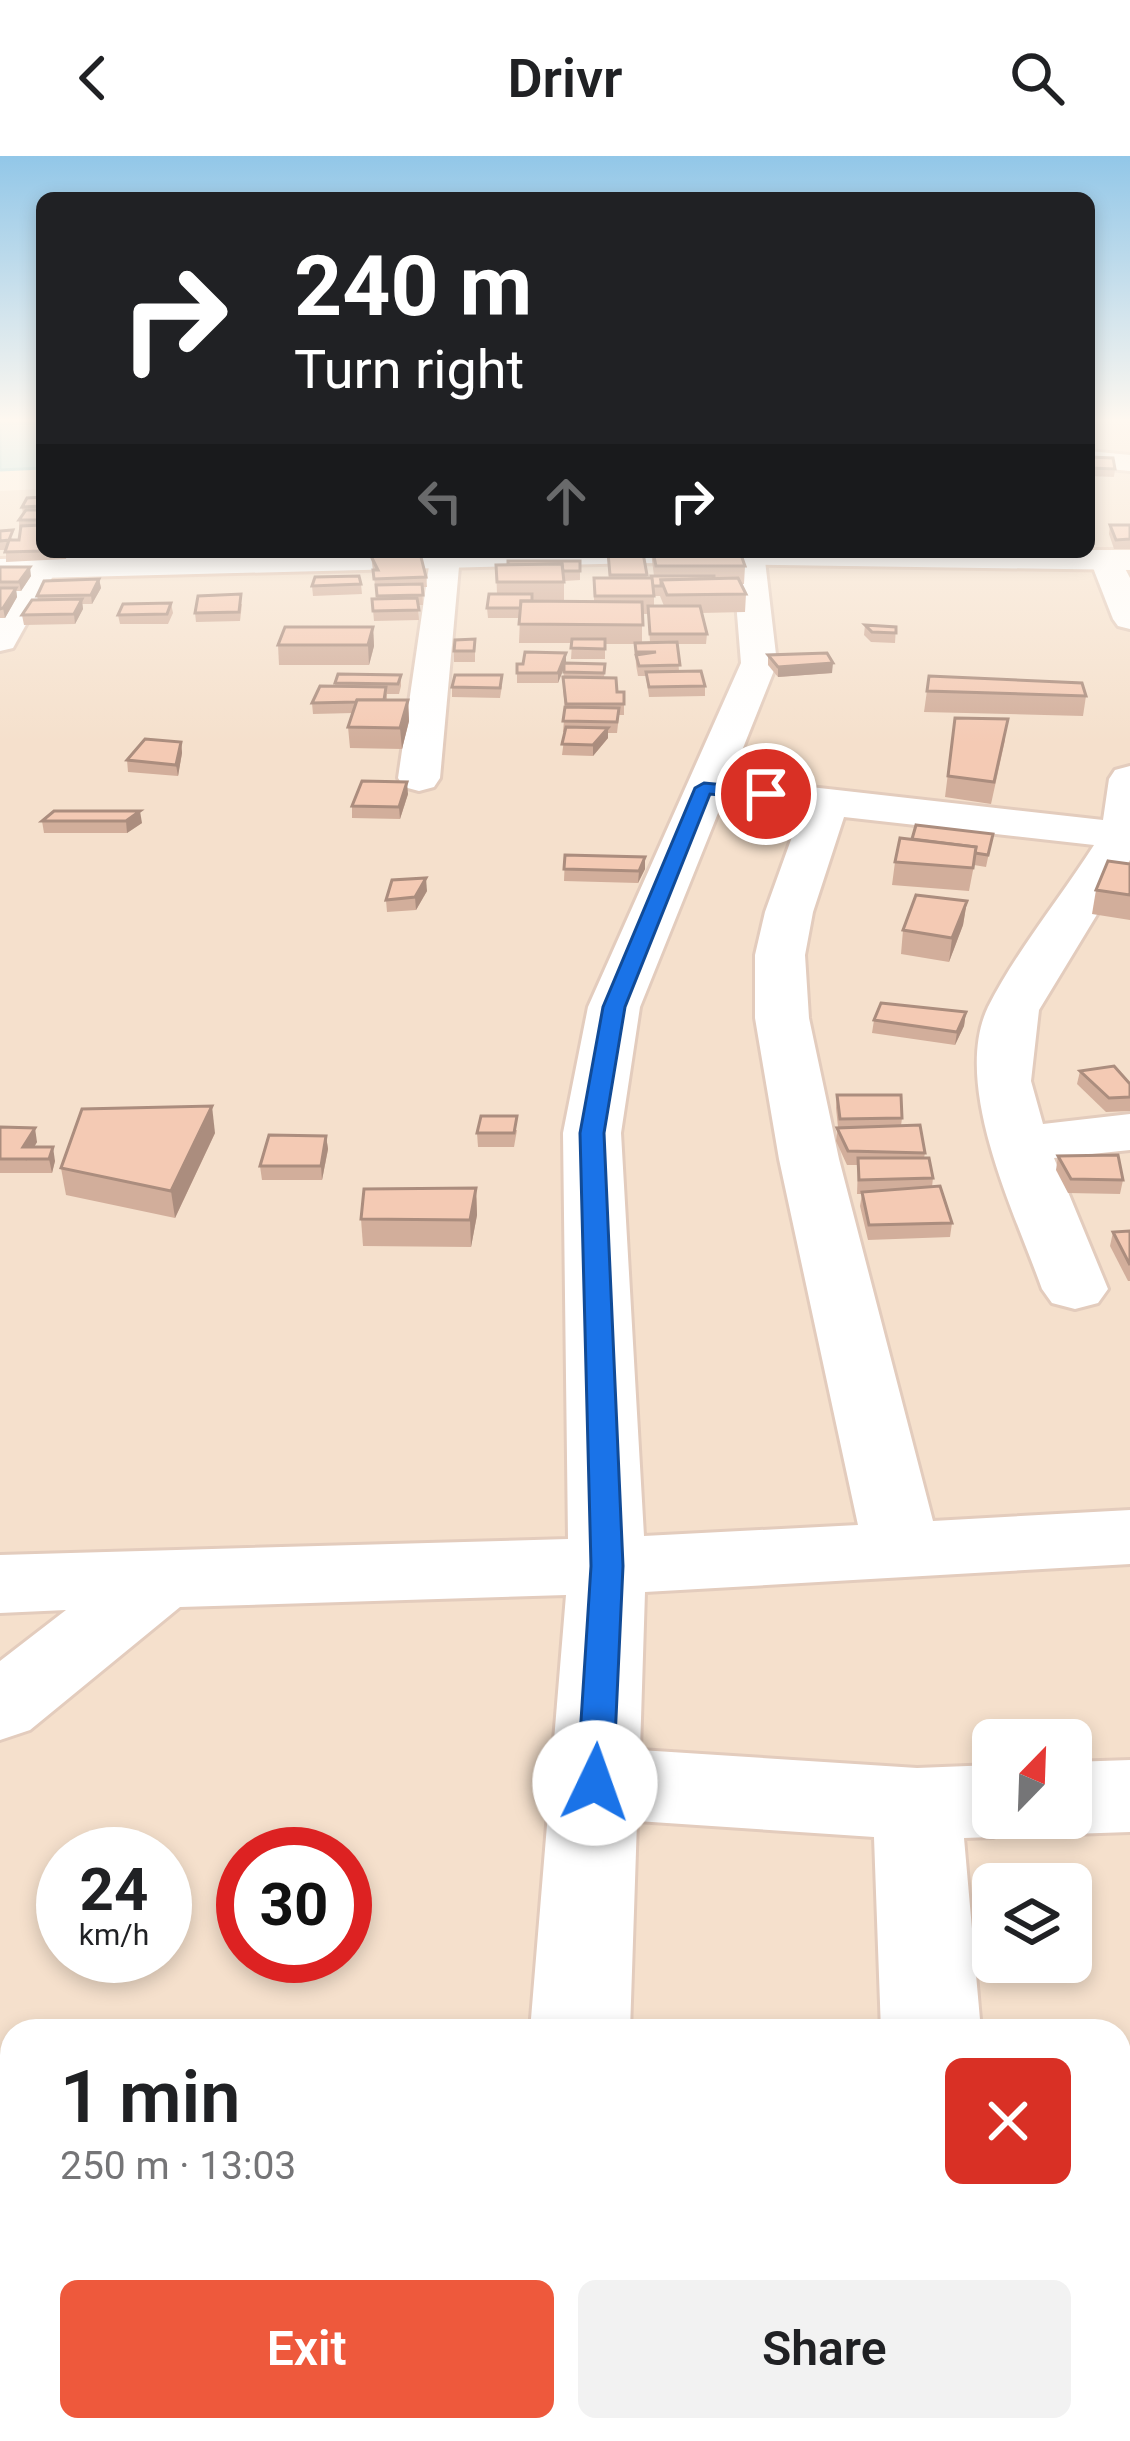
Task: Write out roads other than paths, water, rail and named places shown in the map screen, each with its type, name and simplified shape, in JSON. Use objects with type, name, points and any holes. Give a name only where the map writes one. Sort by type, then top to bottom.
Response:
[{"type":"street","points":[[0,569],[222,558]]},
{"type":"street","points":[[418,778],[444,558]]},
{"type":"street","points":[[581,2019],[607,1566],[592,1133],[614,1007],[759,663],[749,558]]},
{"type":"street","points":[[1095,558],[1130,619]]},
{"type":"street","points":[[0,640],[42,567]]},
{"type":"street","points":[[1075,1288],[1019,1144],[1003,1081],[1013,1010],[1126,835],[1130,779]]},
{"type":"street","points":[[704,788],[1126,835]]},
{"type":"street","points":[[827,801],[789,912],[780,955],[782,1018],[809,1159],[902,1549]]},
{"type":"street","points":[[1019,1144],[1130,1132]]},
{"type":"street","points":[[0,1584],[607,1566],[1130,1537]]},
{"type":"street","points":[[0,1707],[162,1579]]},
{"type":"street","points":[[595,1783],[955,1802],[933,2019]]},
{"type":"street","points":[[1092,1797],[1130,1796]]}]
